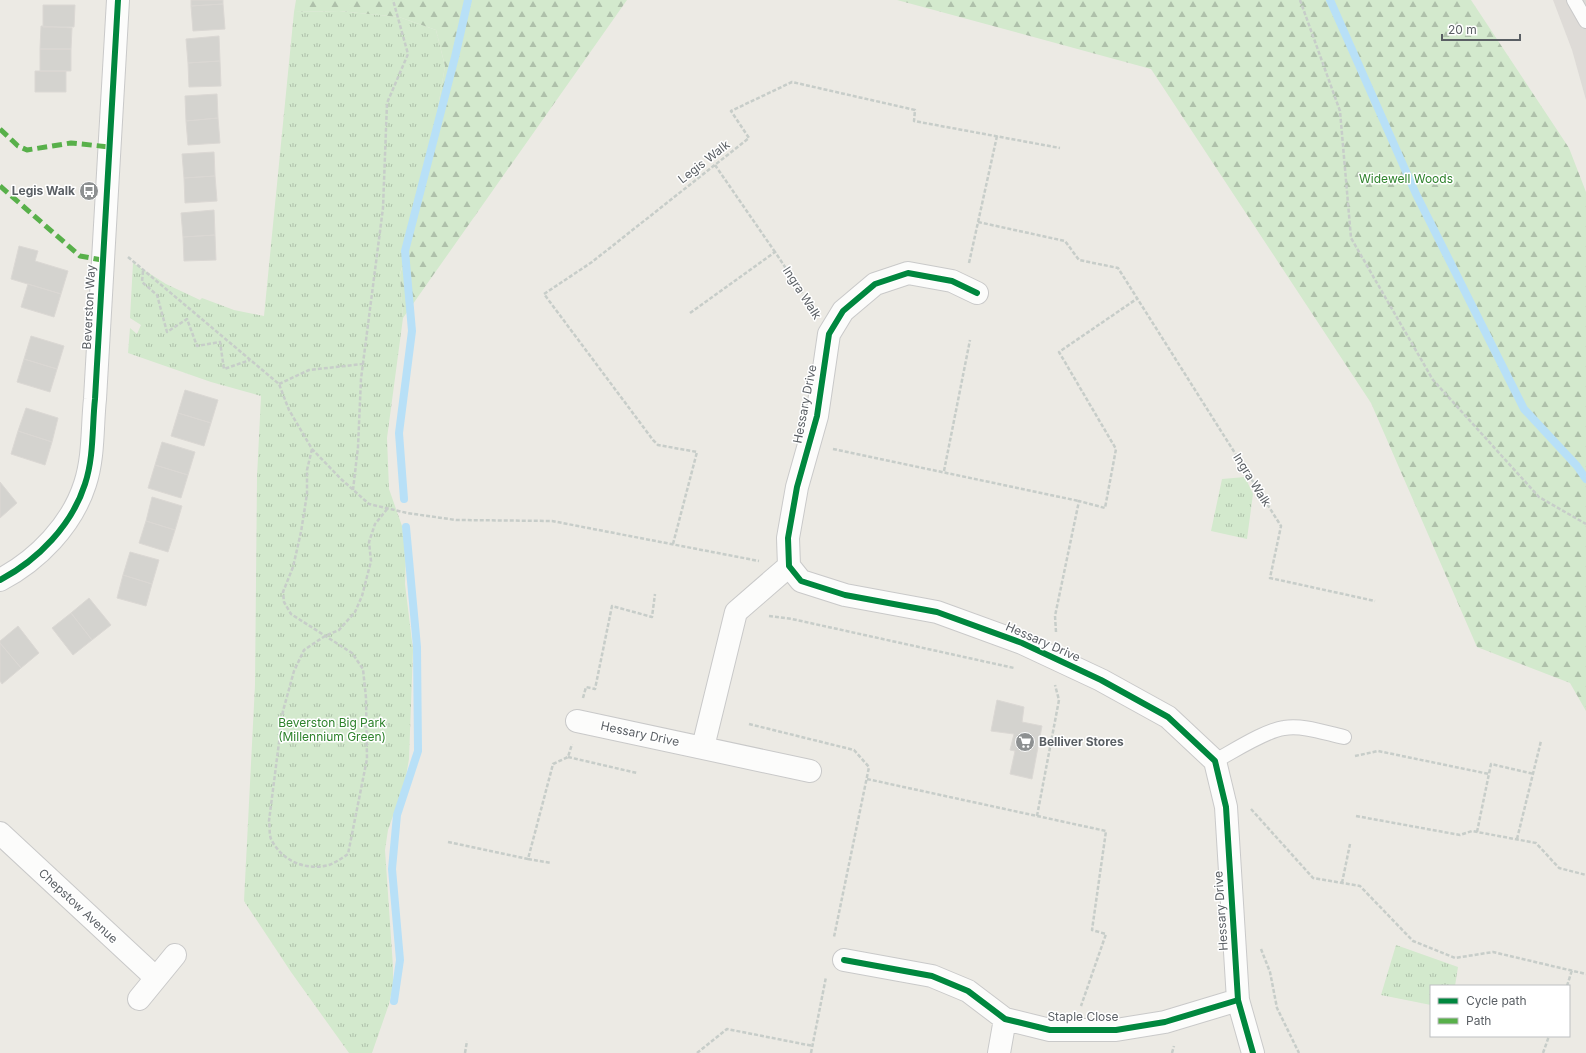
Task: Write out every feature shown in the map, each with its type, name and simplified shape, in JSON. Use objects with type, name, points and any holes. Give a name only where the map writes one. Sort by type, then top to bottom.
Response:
[{"type":"street","name":"Beverston Way","points":[[0,580],[30,561],[57,535],[74,509],[85,483],[90,459],[95,398],[118,0]]},
{"type":"street","name":"Ingra Walk","points":[[829,334],[843,311],[875,284],[908,273],[952,281],[970,290]]},
{"type":"street","name":"Hessary Drive","points":[[829,334],[817,416],[797,487],[788,538],[789,566],[801,581],[845,595],[937,612],[1022,643],[1101,680],[1168,717],[1215,761],[1226,807],[1238,1000],[1252,1053]]},
{"type":"street","points":[[703,747],[736,612],[789,566]]},
{"type":"street","name":"Hessary Drive","points":[[577,721],[810,771]]},
{"type":"street","name":"Chepstow Avenue","points":[[0,833],[156,978]]},
{"type":"street","points":[[139,999],[175,955]]},
{"type":"street","name":"Staple Close","points":[[836,965],[932,976],[968,991],[1005,1019],[1050,1030],[1116,1030],[1165,1022],[1238,1000]]},
{"type":"street","points":[[999,1053],[1005,1019]]},
{"type":"lane","points":[[1574,0],[1586,21]]},
{"type":"lane","points":[[1215,761],[1254,740],[1283,728],[1309,729],[1344,737]]},
{"type":"path","points":[[353,490],[358,447],[363,364],[383,208],[387,103],[408,54],[393,0]]},
{"type":"path","points":[[1300,0],[1340,111],[1351,238],[1433,380],[1539,497],[1586,524]]},
{"type":"path","points":[[970,290],[978,222],[997,136]]},
{"type":"path","points":[[103,248],[126,256],[279,384],[289,410],[312,449],[369,504],[456,520],[552,521],[789,566]]},
{"type":"path","points":[[690,313],[776,252]]},
{"type":"path","points":[[143,270],[142,282],[158,295],[167,332],[187,319],[197,346],[220,342],[224,369],[250,360]]},
{"type":"path","points":[[809,444],[944,471],[1105,508],[1116,449],[1059,352],[1138,298]]},
{"type":"path","points":[[944,471],[970,340]]},
{"type":"path","points":[[279,384],[309,370],[363,364]]},
{"type":"path","points":[[312,449],[307,470],[307,494],[302,532],[293,567],[283,592],[284,602],[291,614],[325,636],[338,643],[352,653],[362,669],[366,698],[367,759],[348,854],[330,864],[312,868],[299,865],[284,857],[270,838],[269,821],[283,711],[294,671],[304,650],[325,636],[339,630],[355,612],[362,596],[371,561],[369,542],[375,524],[388,508]]},
{"type":"path","points":[[1037,816],[1059,700],[1053,677],[1058,660],[1055,616],[1079,501]]},
{"type":"path","points":[[736,612],[792,619],[1022,670]]},
{"type":"path","points":[[748,724],[854,750],[869,767],[833,943],[836,965],[811,1053]]},
{"type":"path","points":[[1517,839],[1542,741]]},
{"type":"path","points":[[1355,756],[1378,751],[1489,774]]},
{"type":"path","points":[[568,757],[637,773]]},
{"type":"path","points":[[1477,832],[1491,764],[1534,774]]},
{"type":"path","points":[[867,779],[1106,831],[1092,930],[1106,934],[1081,1004],[1079,1016],[1070,1030]]},
{"type":"path","points":[[1248,805],[1314,878],[1360,886],[1413,941],[1455,958],[1493,952],[1586,974]]},
{"type":"path","points":[[1356,816],[1460,835],[1472,831],[1536,843],[1559,868],[1586,874]]},
{"type":"path","points":[[1342,883],[1350,844]]},
{"type":"path","points":[[528,859],[550,863]]},
{"type":"path","points":[[1258,943],[1270,972],[1277,1008],[1299,1053]]},
{"type":"path","points":[[1567,985],[1572,970]]},
{"type":"path","points":[[697,1053],[726,1029],[813,1046]]},
{"type":"path","points":[[1543,1053],[1549,1037]]},
{"type":"path","points":[[465,1053],[467,1041]]},
{"type":"shaded area","points":[[1553,0],[1586,0],[1586,100],[1572,50]]},
{"type":"green space","points":[[296,0],[627,0],[403,318],[400,275],[425,184],[445,66],[436,30],[399,17],[339,11],[294,12]]},
{"type":"green space","name":"Widewell Woods","points":[[897,0],[1471,0],[1569,148],[1586,192],[1586,711],[1570,683],[1477,647],[1371,403],[1151,69]]},
{"type":"green space","name":"Beverston Big Park (Millennium Green)","points":[[339,11],[399,17],[436,30],[445,66],[425,184],[400,274],[403,318],[387,438],[389,489],[402,526],[406,550],[405,584],[413,650],[409,759],[405,782],[388,830],[385,850],[393,986],[389,1004],[372,1053],[349,1053],[291,972],[244,901],[255,685],[257,477],[261,396],[211,382],[128,353],[130,328],[137,334],[141,325],[130,318],[133,263],[166,284],[200,300],[202,298],[234,310],[264,316],[294,12]]},
{"type":"green space","points":[[1245,477],[1253,494],[1247,539],[1211,531],[1222,479]]},
{"type":"green space","points":[[1396,945],[1458,967],[1455,985],[1430,985],[1430,1005],[1381,995]]},
{"type":"building","points":[[191,0],[223,0],[223,4],[191,6]]},
{"type":"building","points":[[223,4],[225,29],[193,31],[191,6]]},
{"type":"building","points":[[43,5],[75,5],[74,27],[43,27]]},
{"type":"building","points":[[41,26],[72,28],[71,49],[40,49]]},
{"type":"building","points":[[219,36],[220,61],[188,63],[186,39]]},
{"type":"building","points":[[40,49],[71,49],[71,71],[40,71]]},
{"type":"building","points":[[220,61],[221,86],[189,87],[188,63]]},
{"type":"building","points":[[35,71],[66,71],[66,92],[35,92]]},
{"type":"building","points":[[217,94],[218,118],[186,121],[185,96]]},
{"type":"building","points":[[218,118],[220,143],[188,145],[186,121]]},
{"type":"building","points":[[214,152],[215,176],[184,178],[182,154]]},
{"type":"building","points":[[215,176],[217,201],[185,203],[184,178]]},
{"type":"building","points":[[214,210],[215,235],[183,237],[181,213]]},
{"type":"building","points":[[215,235],[216,260],[184,261],[183,237]]},
{"type":"building","points":[[19,246],[38,251],[35,261],[68,271],[61,294],[11,279]]},
{"type":"building","points":[[28,284],[61,294],[54,317],[21,307]]},
{"type":"building","points":[[31,336],[64,346],[57,369],[24,359]]},
{"type":"building","points":[[24,359],[57,369],[50,392],[17,382]]},
{"type":"building","points":[[185,390],[218,400],[211,423],[178,413]]},
{"type":"building","points":[[26,408],[58,418],[52,442],[18,431]]},
{"type":"building","points":[[178,413],[211,423],[204,446],[171,436]]},
{"type":"building","points":[[18,431],[52,442],[45,465],[11,454]]},
{"type":"building","points":[[162,442],[195,452],[188,475],[155,465]]},
{"type":"building","points":[[155,465],[188,475],[181,498],[148,488]]},
{"type":"building","points":[[0,482],[17,503],[0,518]]},
{"type":"building","points":[[152,497],[182,506],[175,530],[146,521]]},
{"type":"building","points":[[146,521],[175,530],[168,552],[139,543]]},
{"type":"building","points":[[130,552],[159,560],[152,584],[123,575]]},
{"type":"building","points":[[123,575],[152,584],[146,606],[117,598]]},
{"type":"building","points":[[89,598],[111,625],[92,640],[71,613]]},
{"type":"building","points":[[71,613],[92,640],[73,655],[52,628]]},
{"type":"building","points":[[18,626],[39,653],[21,668],[0,643],[0,641]]},
{"type":"building","points":[[0,643],[21,668],[2,684],[0,681]]},
{"type":"building","name":"Belliver Stores","points":[[997,700],[1024,707],[1022,722],[1042,726],[1032,779],[1010,774],[1015,751],[1010,750],[1014,734],[991,731]]},
{"type":"waterway","points":[[404,499],[399,433],[412,331],[405,251],[455,57],[468,0]]},
{"type":"waterway","points":[[1330,0],[1416,194],[1524,409],[1577,466],[1586,479]]},
{"type":"waterway","points":[[394,1001],[400,960],[392,869],[397,815],[418,751],[417,647],[406,527]]},
{"type":"marked path","points":[[0,129],[18,146],[27,150],[71,143],[110,147]]},
{"type":"marked path","points":[[0,186],[80,256],[102,260]]},
{"type":"cycle path","points":[[0,580],[14,572],[40,552],[52,540],[72,513],[88,474],[95,399],[118,0]]},
{"type":"cycle path","points":[[977,293],[952,281],[908,273],[875,284],[843,311],[829,334],[817,416],[797,487],[788,538],[789,566],[801,581],[845,595],[937,612],[1022,643],[1101,680],[1168,717],[1215,761],[1226,807],[1238,1000],[1253,1053]]},
{"type":"cycle path","points":[[844,960],[932,976],[968,991],[1005,1019],[1050,1030],[1116,1030],[1165,1022],[1238,1000]]},
{"type":"place","name":"Legis Walk","points":[[89,191]]},
{"type":"place","name":"Belliver Stores","points":[[1025,742]]}]
